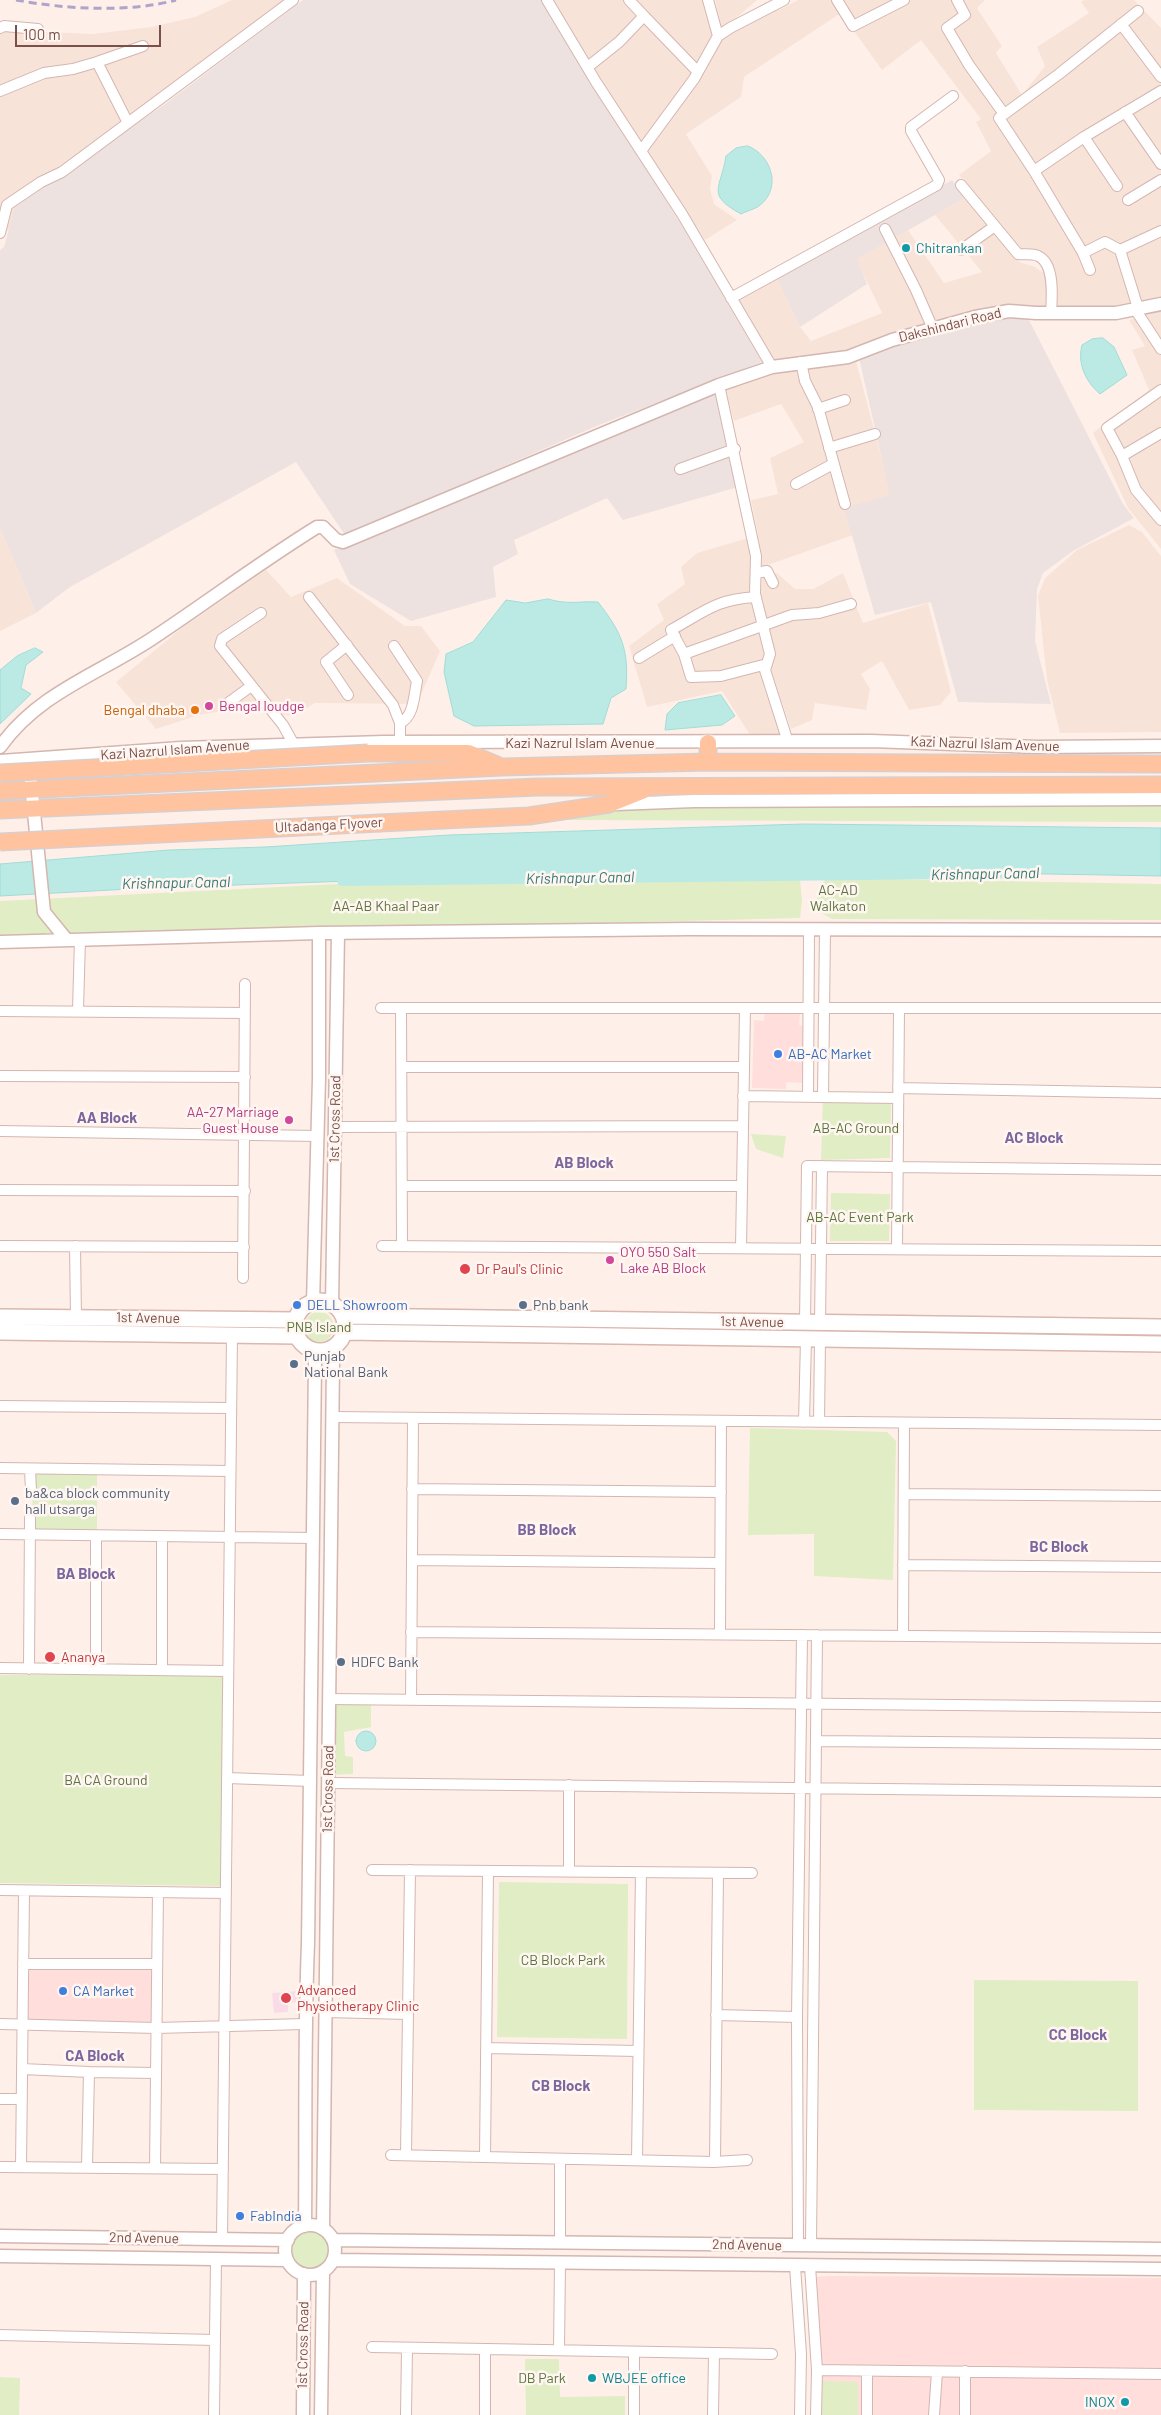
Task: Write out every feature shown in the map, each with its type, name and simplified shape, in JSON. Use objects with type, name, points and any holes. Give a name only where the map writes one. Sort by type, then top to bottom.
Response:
[{"type":"main road","points":[[708,742],[708,762]]},
{"type":"main road","points":[[0,774],[368,753],[468,753],[502,767]]},
{"type":"main road","name":"Kazi Nazrul Islam Avenue","points":[[0,791],[502,767],[708,762],[1161,764]]},
{"type":"main road","points":[[0,810],[502,789],[653,786],[1161,785]]},
{"type":"main road","name":"Ultadanga Flyover","points":[[0,842],[529,816],[609,804],[653,786]]},
{"type":"main road","points":[[313,1303],[332,1305],[343,1316],[344,1332],[342,1339],[331,1348],[313,1350],[303,1345],[297,1336],[296,1320],[302,1309],[313,1303]]},
{"type":"main road","name":"1st Avenue","points":[[0,1316],[296,1320]]},
{"type":"main road","name":"1st Avenue","points":[[343,1316],[1161,1327]]},
{"type":"main road","points":[[164,1318],[164,1334]]},
{"type":"main road","points":[[510,1319],[510,1335]]},
{"type":"main road","points":[[739,1338],[740,1322]]},
{"type":"main road","points":[[1138,1326],[1138,1344]]},
{"type":"main road","points":[[0,1332],[297,1336]]},
{"type":"main road","name":"1st Avenue","points":[[344,1332],[1161,1344]]},
{"type":"street","points":[[0,232],[4,202],[62,172],[293,0]]},
{"type":"street","points":[[547,0],[682,214],[772,367]]},
{"type":"street","points":[[629,0],[698,72]]},
{"type":"street","points":[[708,0],[718,36]]},
{"type":"street","points":[[641,151],[698,72],[718,36],[784,0]]},
{"type":"street","points":[[837,0],[853,26],[904,0]]},
{"type":"street","points":[[957,0],[966,15],[947,28],[968,65],[1004,114]]},
{"type":"street","points":[[1090,270],[1083,253],[1034,171],[999,118],[1059,74],[1138,11]]},
{"type":"street","points":[[588,66],[619,42],[644,16]]},
{"type":"street","points":[[1121,24],[1161,77]]},
{"type":"street","points":[[0,28],[4,26],[38,28]]},
{"type":"street","points":[[0,91],[44,73],[73,69],[143,46]]},
{"type":"street","points":[[97,62],[128,123]]},
{"type":"street","points":[[1034,171],[1084,137],[1161,91]]},
{"type":"street","points":[[730,298],[937,185],[939,180],[911,131],[911,127],[953,96]]},
{"type":"street","points":[[1125,112],[1161,164]]},
{"type":"street","points":[[1084,137],[1117,186]]},
{"type":"street","points":[[1128,200],[1161,180]]},
{"type":"street","points":[[961,185],[1018,254],[1032,254],[1043,260],[1050,275],[1052,313]]},
{"type":"street","points":[[961,250],[994,226]]},
{"type":"street","points":[[885,229],[916,290],[933,329]]},
{"type":"street","points":[[1120,250],[1161,231]]},
{"type":"street","points":[[1083,253],[1105,242],[1120,250],[1136,308],[1161,349]]},
{"type":"street","name":"Dakshindari Road","points":[[0,747],[15,727],[70,684],[139,647],[232,585],[276,552],[317,527],[323,528],[336,540],[343,542],[719,385],[772,367],[848,357],[892,340],[975,317],[1009,310],[1052,313],[1116,313],[1161,304]]},
{"type":"street","points":[[801,362],[806,381],[818,409],[845,504]]},
{"type":"street","points":[[719,385],[735,450],[756,556],[756,596],[770,654],[765,670],[788,742]]},
{"type":"street","points":[[1161,390],[1107,427],[1136,490],[1161,520]]},
{"type":"street","points":[[818,409],[845,400]]},
{"type":"street","points":[[829,448],[875,434]]},
{"type":"street","points":[[1122,456],[1160,435]]},
{"type":"street","points":[[680,469],[735,450]]},
{"type":"street","points":[[796,484],[833,464]]},
{"type":"street","points":[[756,573],[768,571],[773,583]]},
{"type":"street","points":[[756,596],[735,598],[702,610],[672,630],[684,654],[691,677],[721,676],[767,664]]},
{"type":"street","points":[[309,597],[393,705],[400,723],[400,742]]},
{"type":"street","points":[[684,654],[792,615],[819,614],[851,604]]},
{"type":"street","points":[[261,613],[220,642],[220,646],[250,687],[283,725],[293,743]]},
{"type":"street","points":[[639,658],[675,636]]},
{"type":"street","points":[[347,645],[326,662],[348,695]]},
{"type":"street","points":[[394,646],[416,681],[409,716],[400,723]]},
{"type":"street","points":[[228,703],[250,687]]},
{"type":"street","name":"Kazi Nazrul Islam Avenue","points":[[0,761],[293,743],[871,741],[1037,747],[1161,746]]},
{"type":"street","points":[[29,758],[44,912],[66,939]]},
{"type":"street","points":[[609,804],[694,801],[1161,799]]},
{"type":"street","points":[[808,1097],[809,930]]},
{"type":"street","points":[[823,1097],[825,930]]},
{"type":"street","points":[[0,942],[319,933],[1161,930]]},
{"type":"street","points":[[313,1303],[319,1078],[319,933]]},
{"type":"street","name":"1st Cross Road","points":[[332,1305],[338,933]]},
{"type":"street","points":[[78,1010],[80,939]]},
{"type":"street","points":[[243,1278],[245,984]]},
{"type":"street","points":[[380,1008],[1161,1008]]},
{"type":"street","points":[[401,1008],[402,1246]]},
{"type":"street","points":[[741,1248],[745,1008]]},
{"type":"street","points":[[898,1249],[899,1008]]},
{"type":"street","points":[[0,1011],[78,1010],[245,1013]]},
{"type":"street","points":[[402,1067],[744,1067]]},
{"type":"street","points":[[0,1076],[245,1078]]},
{"type":"street","points":[[319,1078],[335,1078]]},
{"type":"street","points":[[743,1096],[823,1097],[898,1093],[1161,1093]]},
{"type":"street","points":[[336,1126],[743,1126]]},
{"type":"street","points":[[0,1131],[317,1136]]},
{"type":"street","points":[[813,1323],[806,1249],[807,1166],[1161,1170]]},
{"type":"street","points":[[813,1323],[821,1249],[822,1166]]},
{"type":"street","points":[[402,1186],[742,1186]]},
{"type":"street","points":[[0,1190],[245,1191]]},
{"type":"street","points":[[0,1246],[244,1246]]},
{"type":"street","points":[[75,1246],[76,1318]]},
{"type":"street","points":[[382,1246],[1161,1252]]},
{"type":"street","points":[[222,2239],[232,1335]]},
{"type":"street","points":[[804,1422],[813,1340]]},
{"type":"street","points":[[813,1340],[819,1422]]},
{"type":"street","name":"1st Cross Road","points":[[323,2229],[333,1363],[331,1348]]},
{"type":"street","name":"1st Cross Road","points":[[305,2226],[306,2095],[304,2024],[308,1944],[315,1363],[313,1350]]},
{"type":"street","points":[[0,1406],[231,1408]]},
{"type":"street","points":[[332,1417],[1161,1425]]},
{"type":"street","points":[[411,1700],[413,1418]]},
{"type":"street","points":[[720,1634],[721,1421]]},
{"type":"street","points":[[903,1636],[904,1423]]},
{"type":"street","points":[[0,1468],[230,1471]]},
{"type":"street","points":[[30,1469],[31,1491]]},
{"type":"street","points":[[412,1489],[720,1492]]},
{"type":"street","points":[[904,1494],[1161,1496]]},
{"type":"street","points":[[29,1669],[30,1518]]},
{"type":"street","points":[[0,1534],[313,1538]]},
{"type":"street","points":[[96,1536],[96,1669]]},
{"type":"street","points":[[162,1536],[162,1670]]},
{"type":"street","points":[[412,1560],[720,1563]]},
{"type":"street","points":[[903,1565],[1161,1567]]},
{"type":"street","points":[[411,1632],[1161,1638]]},
{"type":"street","points":[[798,2246],[797,2017],[802,1635]]},
{"type":"street","points":[[811,2246],[817,1635]]},
{"type":"street","points":[[312,1638],[330,1638]]},
{"type":"street","points":[[0,1668],[228,1671]]},
{"type":"street","points":[[329,1700],[1161,1707]]},
{"type":"street","points":[[816,1741],[1161,1744]]},
{"type":"street","points":[[227,1778],[310,1781]]},
{"type":"street","points":[[328,1783],[1161,1792]]},
{"type":"street","points":[[568,1872],[569,1785]]},
{"type":"street","points":[[372,1870],[752,1873]]},
{"type":"street","points":[[406,2156],[410,1870]]},
{"type":"street","points":[[484,2157],[488,1871]]},
{"type":"street","points":[[637,2160],[641,1872]]},
{"type":"street","points":[[715,2161],[718,1873]]},
{"type":"street","points":[[0,1890],[226,1893]]},
{"type":"street","points":[[21,2167],[24,1891]]},
{"type":"street","points":[[155,2168],[158,1892]]},
{"type":"street","points":[[798,1943],[814,1942]]},
{"type":"street","points":[[23,1964],[157,1964]]},
{"type":"street","points":[[326,2012],[408,2014]]},
{"type":"street","points":[[716,2015],[797,2017]]},
{"type":"street","points":[[0,2024],[156,2028],[304,2024]]},
{"type":"street","points":[[486,2048],[638,2051]]},
{"type":"street","points":[[22,2069],[156,2073]]},
{"type":"street","points":[[87,2167],[89,2072]]},
{"type":"street","points":[[306,2095],[324,2095]]},
{"type":"street","points":[[0,2099],[22,2099]]},
{"type":"street","points":[[391,2155],[560,2159],[747,2160]]},
{"type":"street","points":[[560,2159],[560,2243]]},
{"type":"street","points":[[0,2166],[222,2169]]},
{"type":"street","points":[[321,2415],[323,2272],[333,2260],[335,2250],[333,2240],[323,2229],[305,2226],[295,2231],[288,2240],[285,2250],[287,2260],[294,2269],[304,2274],[323,2272]]},
{"type":"street","name":"2nd Avenue","points":[[0,2236],[288,2240]]},
{"type":"street","name":"2nd Avenue","points":[[333,2240],[1161,2249]]},
{"type":"street","points":[[860,2246],[860,2266]]},
{"type":"street","name":"2nd Avenue","points":[[0,2256],[287,2260]]},
{"type":"street","points":[[214,2415],[216,2259]]},
{"type":"street","name":"2nd Avenue","points":[[333,2260],[1161,2269]]},
{"type":"street","points":[[559,2350],[560,2262]]},
{"type":"street","points":[[795,2266],[801,2354],[800,2415]]},
{"type":"street","points":[[810,2266],[817,2370],[816,2415]]},
{"type":"street","name":"1st Cross Road","points":[[302,2415],[304,2274]]},
{"type":"street","points":[[0,2335],[214,2340]]},
{"type":"street","points":[[372,2347],[772,2354]]},
{"type":"street","points":[[406,2415],[407,2349]]},
{"type":"street","points":[[485,2415],[486,2350]]},
{"type":"street","points":[[634,2352],[634,2415]]},
{"type":"street","points":[[712,2415],[714,2353]]},
{"type":"street","points":[[817,2370],[1161,2374]]},
{"type":"street","points":[[867,2415],[868,2371]]},
{"type":"street","points":[[965,2371],[966,2415]]},
{"type":"street","points":[[934,2415],[937,2372]]},
{"type":"street","points":[[801,2390],[816,2390]]},
{"type":"shaded area","points":[[232,0],[289,0],[61,168],[15,195],[22,220],[0,236],[0,23],[27,31],[93,34],[151,27],[195,17]]},
{"type":"shaded area","points":[[303,0],[541,0],[682,226],[762,362],[599,425],[345,535],[296,462],[70,587],[36,613],[0,528],[0,250],[4,247],[15,207],[165,104]]},
{"type":"shaded area","points":[[552,0],[704,0],[715,36],[643,147]]},
{"type":"shaded area","points":[[715,0],[757,0],[722,30]]},
{"type":"shaded area","points":[[798,0],[985,0],[977,8],[1002,46],[996,53],[1022,95],[1045,66],[1037,47],[1089,13],[1081,2],[1084,0],[1134,0],[1161,28],[1161,300],[1115,310],[1055,308],[1052,272],[1037,260],[1024,256],[959,175],[991,151],[976,122],[981,119],[921,40],[882,70],[841,13],[744,77],[741,97],[686,134],[712,176],[710,189],[714,204],[737,220],[705,240],[647,152],[722,39],[766,2],[779,10]]},
{"type":"shaded area","points":[[952,180],[967,197],[857,259],[867,284],[800,327],[776,277]]},
{"type":"shaded area","points":[[967,197],[1019,262],[1033,266],[1049,276],[1047,310],[850,354],[774,363],[737,298],[776,277],[800,327],[811,341],[882,313],[856,259],[908,230],[944,283],[982,272],[935,215]]},
{"type":"shaded area","points":[[1161,309],[1161,549],[1128,508],[1093,433],[1149,390],[1132,350],[1145,346],[1129,320]]},
{"type":"shaded area","points":[[1009,315],[1027,316],[1123,504],[1134,518],[1073,551],[1043,573],[1037,589],[1035,641],[1051,704],[958,702],[931,602],[875,615],[844,508],[890,495],[859,358],[905,342]]},
{"type":"shaded area","points":[[856,361],[892,497],[847,507],[853,535],[762,567],[762,556],[751,500],[778,494],[770,458],[804,442],[781,404],[734,421],[725,389],[787,369]]},
{"type":"shaded area","points":[[718,389],[738,487],[623,520],[607,498],[514,540],[518,554],[493,567],[496,597],[411,621],[350,584],[334,550]]},
{"type":"shaded area","points":[[1129,525],[1142,532],[1161,556],[1161,732],[1060,733],[1047,680],[1038,596],[1045,578],[1077,550]]},
{"type":"shaded area","points":[[0,528],[36,613],[0,631]]},
{"type":"shaded area","points":[[748,538],[766,654],[762,663],[764,688],[784,738],[752,738],[722,691],[647,707],[629,646],[664,620],[657,604],[685,584],[681,567],[697,553]]},
{"type":"shaded area","points":[[266,570],[291,597],[337,578],[405,626],[421,626],[440,651],[417,704],[315,703],[293,716],[239,708],[199,715],[156,729],[116,682],[182,628]]},
{"type":"shaded area","points":[[777,573],[795,589],[813,589],[843,573],[863,623],[928,603],[951,692],[940,705],[909,710],[882,661],[861,674],[870,689],[866,710],[815,703],[812,720],[791,729],[770,667],[775,656],[761,596],[762,577]]},
{"type":"shaded area","name":"AB-AC Market","points":[[765,1010],[800,1012],[799,1025],[805,1026],[802,1083],[786,1082],[786,1089],[752,1088],[754,1020],[764,1021]]},
{"type":"shaded area","points":[[25,1966],[154,1966],[152,2024],[25,2021]]},
{"type":"shaded area","name":"Advanced Physiotherapy Clinic","points":[[299,1991],[299,2002],[288,2003],[288,2012],[274,2013],[272,1993]]},
{"type":"shaded area","points":[[813,2277],[1161,2278],[1161,2415],[811,2415]]},
{"type":"green space","points":[[655,794],[1161,796],[1161,822],[565,820]]},
{"type":"green space","name":"AA-AB Khaal Paar","points":[[787,875],[800,879],[802,901],[800,918],[0,938],[0,901],[339,884]]},
{"type":"green space","name":"AC-AD Walkaton","points":[[828,878],[1161,884],[1161,920],[832,919],[820,912],[817,902],[818,889]]},
{"type":"green space","name":"AB-AC Ground","points":[[823,1097],[891,1098],[890,1158],[821,1160]]},
{"type":"green space","points":[[751,1134],[786,1136],[783,1158],[756,1149]]},
{"type":"green space","name":"AB-AC Event Park","points":[[831,1193],[890,1194],[889,1241],[830,1241]]},
{"type":"green space","name":"PNB Island","points":[[319,1312],[325,1313],[333,1321],[333,1333],[325,1341],[319,1342],[313,1341],[305,1333],[304,1327],[305,1321],[313,1313]]},
{"type":"green space","points":[[750,1428],[887,1432],[896,1441],[893,1580],[814,1576],[814,1534],[748,1535]]},
{"type":"green space","points":[[32,1471],[97,1472],[97,1532],[33,1531]]},
{"type":"green space","name":"BA CA Ground","points":[[0,1675],[224,1675],[220,1886],[0,1883]]},
{"type":"green space","points":[[331,1702],[371,1705],[371,1727],[344,1732],[345,1756],[353,1757],[353,1774],[331,1775]]},
{"type":"green space","name":"CB Block Park","points":[[499,1882],[628,1884],[627,2039],[497,2037]]},
{"type":"green space","points":[[974,1980],[1138,1981],[1138,2111],[974,2110]]},
{"type":"green space","points":[[311,2231],[324,2237],[330,2250],[324,2263],[311,2269],[298,2263],[292,2250],[298,2237]]},
{"type":"green space","name":"DB Park","points":[[525,2359],[559,2359],[560,2397],[625,2396],[625,2415],[526,2415]]},
{"type":"green space","points":[[0,2377],[20,2378],[19,2415],[0,2415]]},
{"type":"green space","points":[[817,2381],[858,2382],[858,2415],[817,2415]]},
{"type":"water","points":[[748,146],[756,150],[768,164],[772,181],[771,190],[766,199],[757,207],[741,214],[723,201],[719,196],[718,190],[726,156],[736,148]]},
{"type":"water","points":[[1103,338],[1114,347],[1127,375],[1100,394],[1084,372],[1081,352],[1082,345],[1092,339]]},
{"type":"water","points":[[548,599],[567,602],[598,602],[613,623],[622,642],[626,663],[626,689],[611,698],[603,724],[474,726],[454,716],[444,672],[446,654],[473,642],[506,600],[525,603]]},
{"type":"water","points":[[35,648],[43,652],[26,665],[21,688],[31,694],[0,724],[0,670],[17,656]]},
{"type":"water","points":[[721,695],[735,716],[722,725],[665,730],[667,714],[678,703]]},
{"type":"water","points":[[804,824],[1161,828],[1161,876],[878,871],[633,877],[467,877],[149,888],[0,896],[0,864],[169,850],[265,847],[449,835]]},
{"type":"water","points":[[366,1731],[373,1734],[376,1741],[373,1748],[366,1751],[359,1748],[356,1741],[359,1734]]},
{"type":"waterway","name":"Krishnapur Canal","points":[[342,881],[1035,873]]},
{"type":"railway","points":[[16,0],[55,6],[96,8],[138,7],[176,0]]},
{"type":"place","name":"Chitrankan","points":[[906,248]]},
{"type":"place","name":"Bengal loudge","points":[[209,706]]},
{"type":"place","name":"Bengal dhaba","points":[[195,710]]},
{"type":"place","name":"AB-AC Market","points":[[778,1054]]},
{"type":"place","name":"AA-27 Marriage Guest House","points":[[289,1120]]},
{"type":"place","name":"OYO 550 Salt Lake AB Block","points":[[610,1260]]},
{"type":"place","name":"Dr Paul's Clinic","points":[[465,1269]]},
{"type":"place","name":"DELL Showroom","points":[[297,1305]]},
{"type":"place","name":"Pnb bank","points":[[523,1305]]},
{"type":"place","name":"Punjab National Bank","points":[[294,1364]]},
{"type":"place","name":"ba&ca block community hall utsarga","points":[[15,1501]]},
{"type":"place","name":"Ananya","points":[[50,1657]]},
{"type":"place","name":"HDFC Bank","points":[[341,1662]]},
{"type":"place","name":"CA Market","points":[[63,1991]]},
{"type":"place","name":"Advanced Physiotherapy Clinic","points":[[286,1998]]},
{"type":"place","name":"FabIndia","points":[[240,2216]]},
{"type":"place","name":"WBJEE office","points":[[592,2378]]},
{"type":"place","name":"INOX","points":[[1125,2402]]},
{"type":"district","name":"AA Block","points":[[107,1118]]},
{"type":"district","name":"AC Block","points":[[1034,1138]]},
{"type":"district","name":"AB Block","points":[[584,1163]]},
{"type":"district","name":"BB Block","points":[[547,1530]]},
{"type":"district","name":"BC Block","points":[[1059,1547]]},
{"type":"district","name":"BA Block","points":[[86,1574]]},
{"type":"district","name":"CC Block","points":[[1078,2035]]},
{"type":"district","name":"CA Block","points":[[95,2056]]},
{"type":"district","name":"CB Block","points":[[561,2086]]}]
